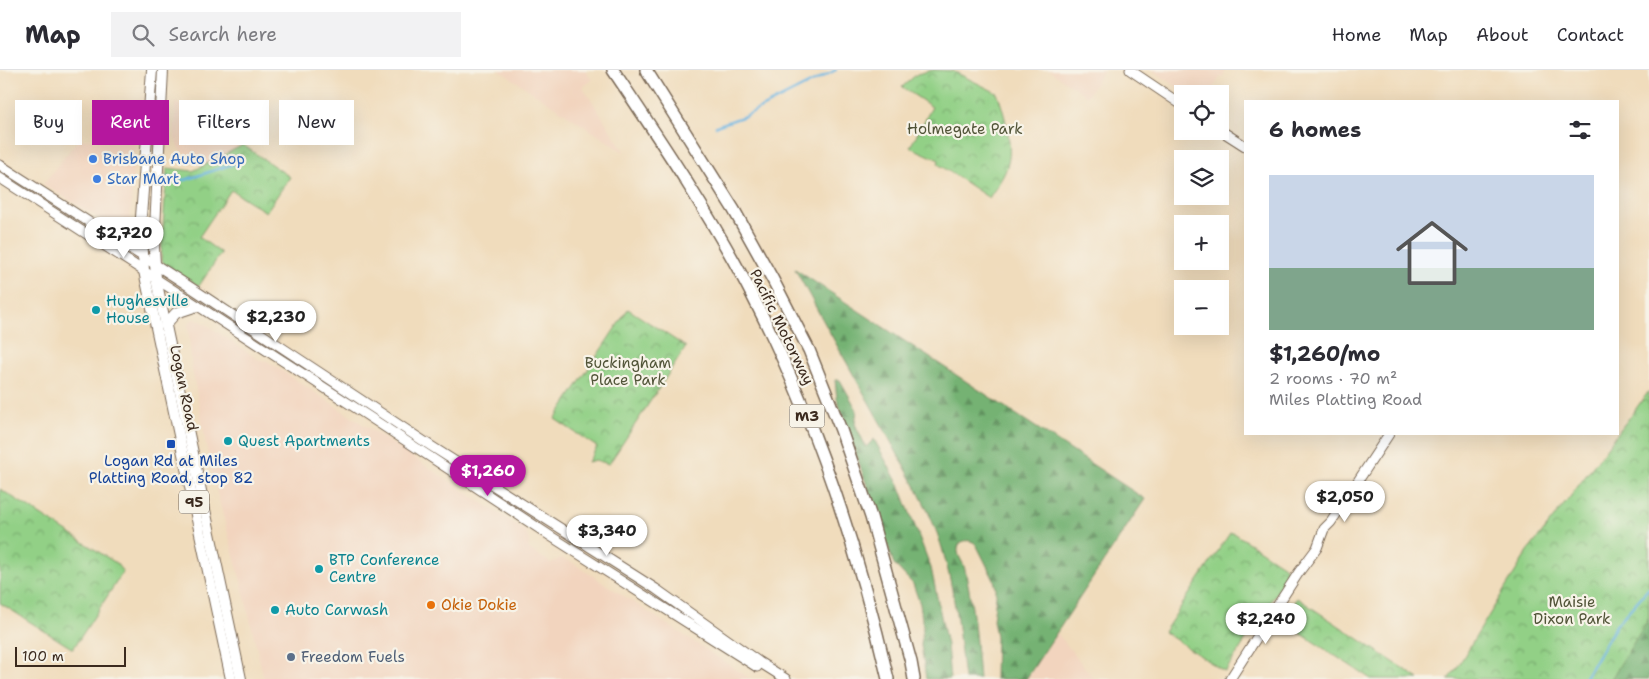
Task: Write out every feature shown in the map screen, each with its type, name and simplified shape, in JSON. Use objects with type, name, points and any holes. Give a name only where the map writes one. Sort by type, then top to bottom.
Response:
[{"type":"highway","name":"Pacific Motorway","points":[[613,70],[714,227],[752,294],[780,353],[809,420],[836,491],[873,613],[888,679]]},
{"type":"highway","name":"Pacific Motorway","points":[[646,70],[734,210],[809,350],[841,430],[871,517],[914,679]]},
{"type":"main road","name":"Logan Road","points":[[152,70],[140,226],[144,272],[231,679]]},
{"type":"main road","name":"Logan Road","points":[[162,70],[154,264],[165,325],[241,679]]},
{"type":"main road","points":[[1130,70],[1174,100]]},
{"type":"main road","points":[[1229,136],[1244,145]]},
{"type":"main road","points":[[0,165],[431,446],[656,589],[786,679]]},
{"type":"main road","points":[[0,178],[693,628],[776,679]]},
{"type":"main road","points":[[119,241],[131,235],[140,226]]},
{"type":"main road","points":[[165,325],[176,313],[197,306]]},
{"type":"main road","points":[[1230,679],[1299,572],[1317,548],[1324,529],[1331,522],[1387,435]]},
{"type":"shaded area","points":[[499,70],[585,70],[592,80],[583,87],[625,153]]},
{"type":"shaded area","points":[[1048,70],[1104,70],[1087,96]]},
{"type":"shaded area","points":[[1152,70],[1225,70],[1223,77],[1221,76],[1215,85],[1174,85]]},
{"type":"shaded area","points":[[175,102],[179,105],[179,145],[243,145],[202,166],[190,159],[178,147],[175,138]]},
{"type":"shaded area","points":[[92,139],[92,145],[135,145],[130,223],[115,228],[43,184],[74,145],[82,145],[82,140]]},
{"type":"shaded area","points":[[193,319],[203,322],[259,360],[267,361],[525,531],[529,540],[529,549],[551,563],[561,558],[573,563],[751,679],[264,679],[242,585],[211,471],[192,368],[188,324]]},
{"type":"shaded area","points":[[1057,633],[1094,679],[1026,679]]},
{"type":"green space","name":"Holmegate Park","points":[[934,70],[953,71],[997,93],[1007,128],[1009,156],[1005,172],[989,198],[938,164],[939,160],[910,147],[932,107],[902,87],[917,74]]},
{"type":"green space","points":[[243,145],[290,177],[266,212],[231,190],[199,237],[221,253],[199,286],[164,264],[161,258],[167,168],[193,171]]},
{"type":"green space","points":[[795,269],[1145,499],[1026,679],[995,679],[996,637],[993,620],[996,588],[976,544],[963,541],[959,545],[958,551],[964,566],[971,601],[979,679],[964,679],[950,580],[942,548],[932,520],[912,480]]},
{"type":"green space","name":"Buckingham Place Park","points":[[628,309],[686,347],[609,464],[595,460],[588,462],[597,447],[555,419]]},
{"type":"green space","points":[[835,380],[840,380],[857,410],[855,424],[866,447],[874,439],[900,487],[931,568],[947,645],[950,679],[926,679],[921,645],[923,627],[920,604],[913,584],[894,564],[837,399]]},
{"type":"green space","name":"Maisie Dixon Park","points":[[1649,391],[1649,618],[1611,679],[1448,679],[1455,671],[1528,551],[1616,435],[1619,435],[1619,431]]},
{"type":"green space","points":[[0,489],[116,563],[123,572],[73,649],[0,603]]},
{"type":"green space","points":[[1230,533],[1234,533],[1284,566],[1289,573],[1225,672],[1164,632]]},
{"type":"green space","points":[[1649,538],[1649,679],[1596,679]]},
{"type":"green space","points":[[1297,598],[1419,679],[1371,679],[1280,620]]},
{"type":"waterway","points":[[716,126],[745,116],[836,70]]},
{"type":"waterway","points":[[166,178],[185,180],[242,161]]},
{"type":"waterway","points":[[1584,679],[1617,624],[1649,588]]},
{"type":"place","name":"Brisbane Auto Shop","points":[[93,159]]},
{"type":"place","name":"Star Mart","points":[[97,179]]},
{"type":"place","name":"Hughesville House","points":[[96,310]]},
{"type":"place","name":"Quest Apartments","points":[[228,441]]},
{"type":"place","name":"Logan Rd at Miles Platting Road, stop 82","points":[[171,444]]},
{"type":"place","name":"BTP Conference Centre","points":[[319,569]]},
{"type":"place","name":"Okie Dokie","points":[[431,605]]},
{"type":"place","name":"Auto Carwash","points":[[275,610]]},
{"type":"place","name":"Freedom Fuels","points":[[291,657]]}]
